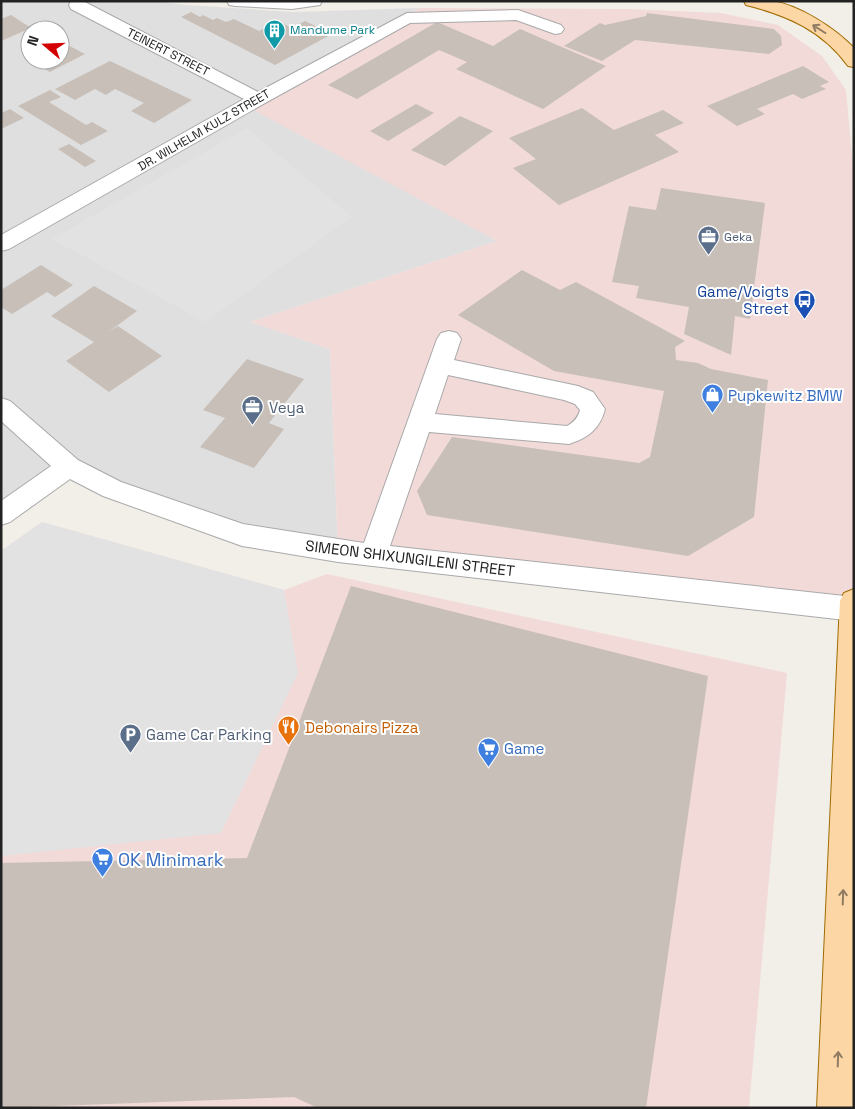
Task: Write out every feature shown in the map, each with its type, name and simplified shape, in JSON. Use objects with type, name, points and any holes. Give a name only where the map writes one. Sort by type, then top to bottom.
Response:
[{"type":"main road","points":[[752,1],[794,14],[818,28],[836,40],[852,57],[854,62]]},
{"type":"main road","points":[[836,1108],[854,601]]},
{"type":"street","points":[[235,1],[292,4],[314,1]]},
{"type":"street","name":"TEINERT STREET","points":[[77,5],[258,99]]},
{"type":"street","name":"DR. WILHELM KULZ STREET","points":[[1,244],[138,169],[258,99],[407,18],[518,15],[555,29]]},
{"type":"street","points":[[373,555],[449,339]]},
{"type":"street","points":[[419,422],[569,435],[582,430],[591,418],[593,409],[584,398],[569,392],[439,365]]},
{"type":"street","name":"SIMEON SHIXUNGILENI STREET","points":[[1,407],[69,467],[112,489],[242,535],[373,555],[854,609]]},
{"type":"street","points":[[1,515],[69,467]]},
{"type":"shaded area","points":[[1,1],[154,1],[294,12],[420,8],[258,99],[497,241],[250,322],[330,349],[338,551],[242,535],[69,467],[1,514]]},
{"type":"shaded area","points":[[420,8],[628,9],[721,13],[778,25],[822,56],[846,90],[854,178],[853,609],[338,551],[330,349],[250,322],[497,241],[246,106]]},
{"type":"shaded area","points":[[247,128],[352,217],[205,322],[52,239]]},
{"type":"shaded area","name":"Game","points":[[42,522],[284,590],[327,574],[787,673],[749,1108],[1,1108],[1,551]]},
{"type":"shaded area","name":"Game Car Parking","points":[[42,522],[284,590],[298,673],[221,833],[1,856],[1,551]]},
{"type":"building","name":"Mandume Park","points":[[191,12],[200,17],[203,15],[213,20],[217,18],[226,22],[234,19],[259,31],[278,21],[292,28],[305,21],[332,34],[275,65],[181,17]]},
{"type":"building","points":[[647,13],[774,29],[781,36],[782,45],[769,54],[635,40],[602,61],[564,46],[600,23],[605,25],[646,16]]},
{"type":"building","points":[[11,15],[20,21],[20,33],[1,41],[1,19]]},
{"type":"building","points":[[437,22],[493,46],[520,29],[606,66],[543,109],[456,69],[467,62],[439,50],[357,99],[328,85]]},
{"type":"building","points":[[70,46],[85,54],[70,62]]},
{"type":"building","points":[[110,61],[192,100],[154,123],[131,111],[144,103],[115,89],[106,95],[95,89],[75,100],[55,89]]},
{"type":"building","points":[[803,66],[829,82],[820,86],[826,89],[802,99],[793,94],[757,109],[765,114],[737,126],[707,106]]},
{"type":"building","points":[[50,90],[61,97],[49,102],[86,125],[92,122],[108,131],[81,145],[18,106]]},
{"type":"building","points":[[416,104],[434,113],[388,141],[370,131]]},
{"type":"building","points":[[582,108],[614,130],[663,110],[684,123],[655,135],[679,152],[559,205],[513,168],[536,159],[509,138]]},
{"type":"building","points":[[10,109],[24,118],[1,129],[1,113]]},
{"type":"building","points":[[460,116],[493,131],[445,166],[411,150]]},
{"type":"building","points":[[69,144],[96,161],[85,167],[58,149]]},
{"type":"building","points":[[661,188],[765,203],[750,319],[735,316],[731,355],[684,334],[689,307],[636,298],[639,286],[612,282],[629,206],[656,210]]},
{"type":"building","points":[[41,265],[73,285],[55,297],[47,292],[12,314],[1,307],[1,290]]},
{"type":"building","name":"Pupkewitz BMW","points":[[522,270],[560,290],[576,282],[685,341],[675,347],[676,360],[698,363],[711,369],[768,380],[754,517],[688,556],[427,515],[417,491],[452,437],[639,463],[650,457],[664,391],[554,371],[458,315]]},
{"type":"building","points":[[94,286],[137,311],[107,333],[118,326],[162,356],[109,392],[66,361],[94,342],[51,316]]},
{"type":"building","points":[[247,359],[304,379],[269,423],[284,429],[254,468],[200,447],[225,418],[203,410]]},
{"type":"building","name":"Game","points":[[351,586],[708,676],[646,1108],[318,1108],[294,1097],[1,1108],[1,863],[247,858]]},
{"type":"place","name":"Mandume Park","points":[[274,49]]},
{"type":"place","name":"Geka","points":[[708,256]]},
{"type":"place","name":"Game/Voigts Street","points":[[805,319]]},
{"type":"place","name":"Pupkewitz BMW","points":[[712,414]]},
{"type":"place","name":"Veya","points":[[253,426]]},
{"type":"place","name":"Debonairs Pizza","points":[[289,746]]},
{"type":"place","name":"Game Car Parking","points":[[130,753]]},
{"type":"place","name":"Game","points":[[488,767]]},
{"type":"place","name":"OK Minimark","points":[[102,878]]}]
